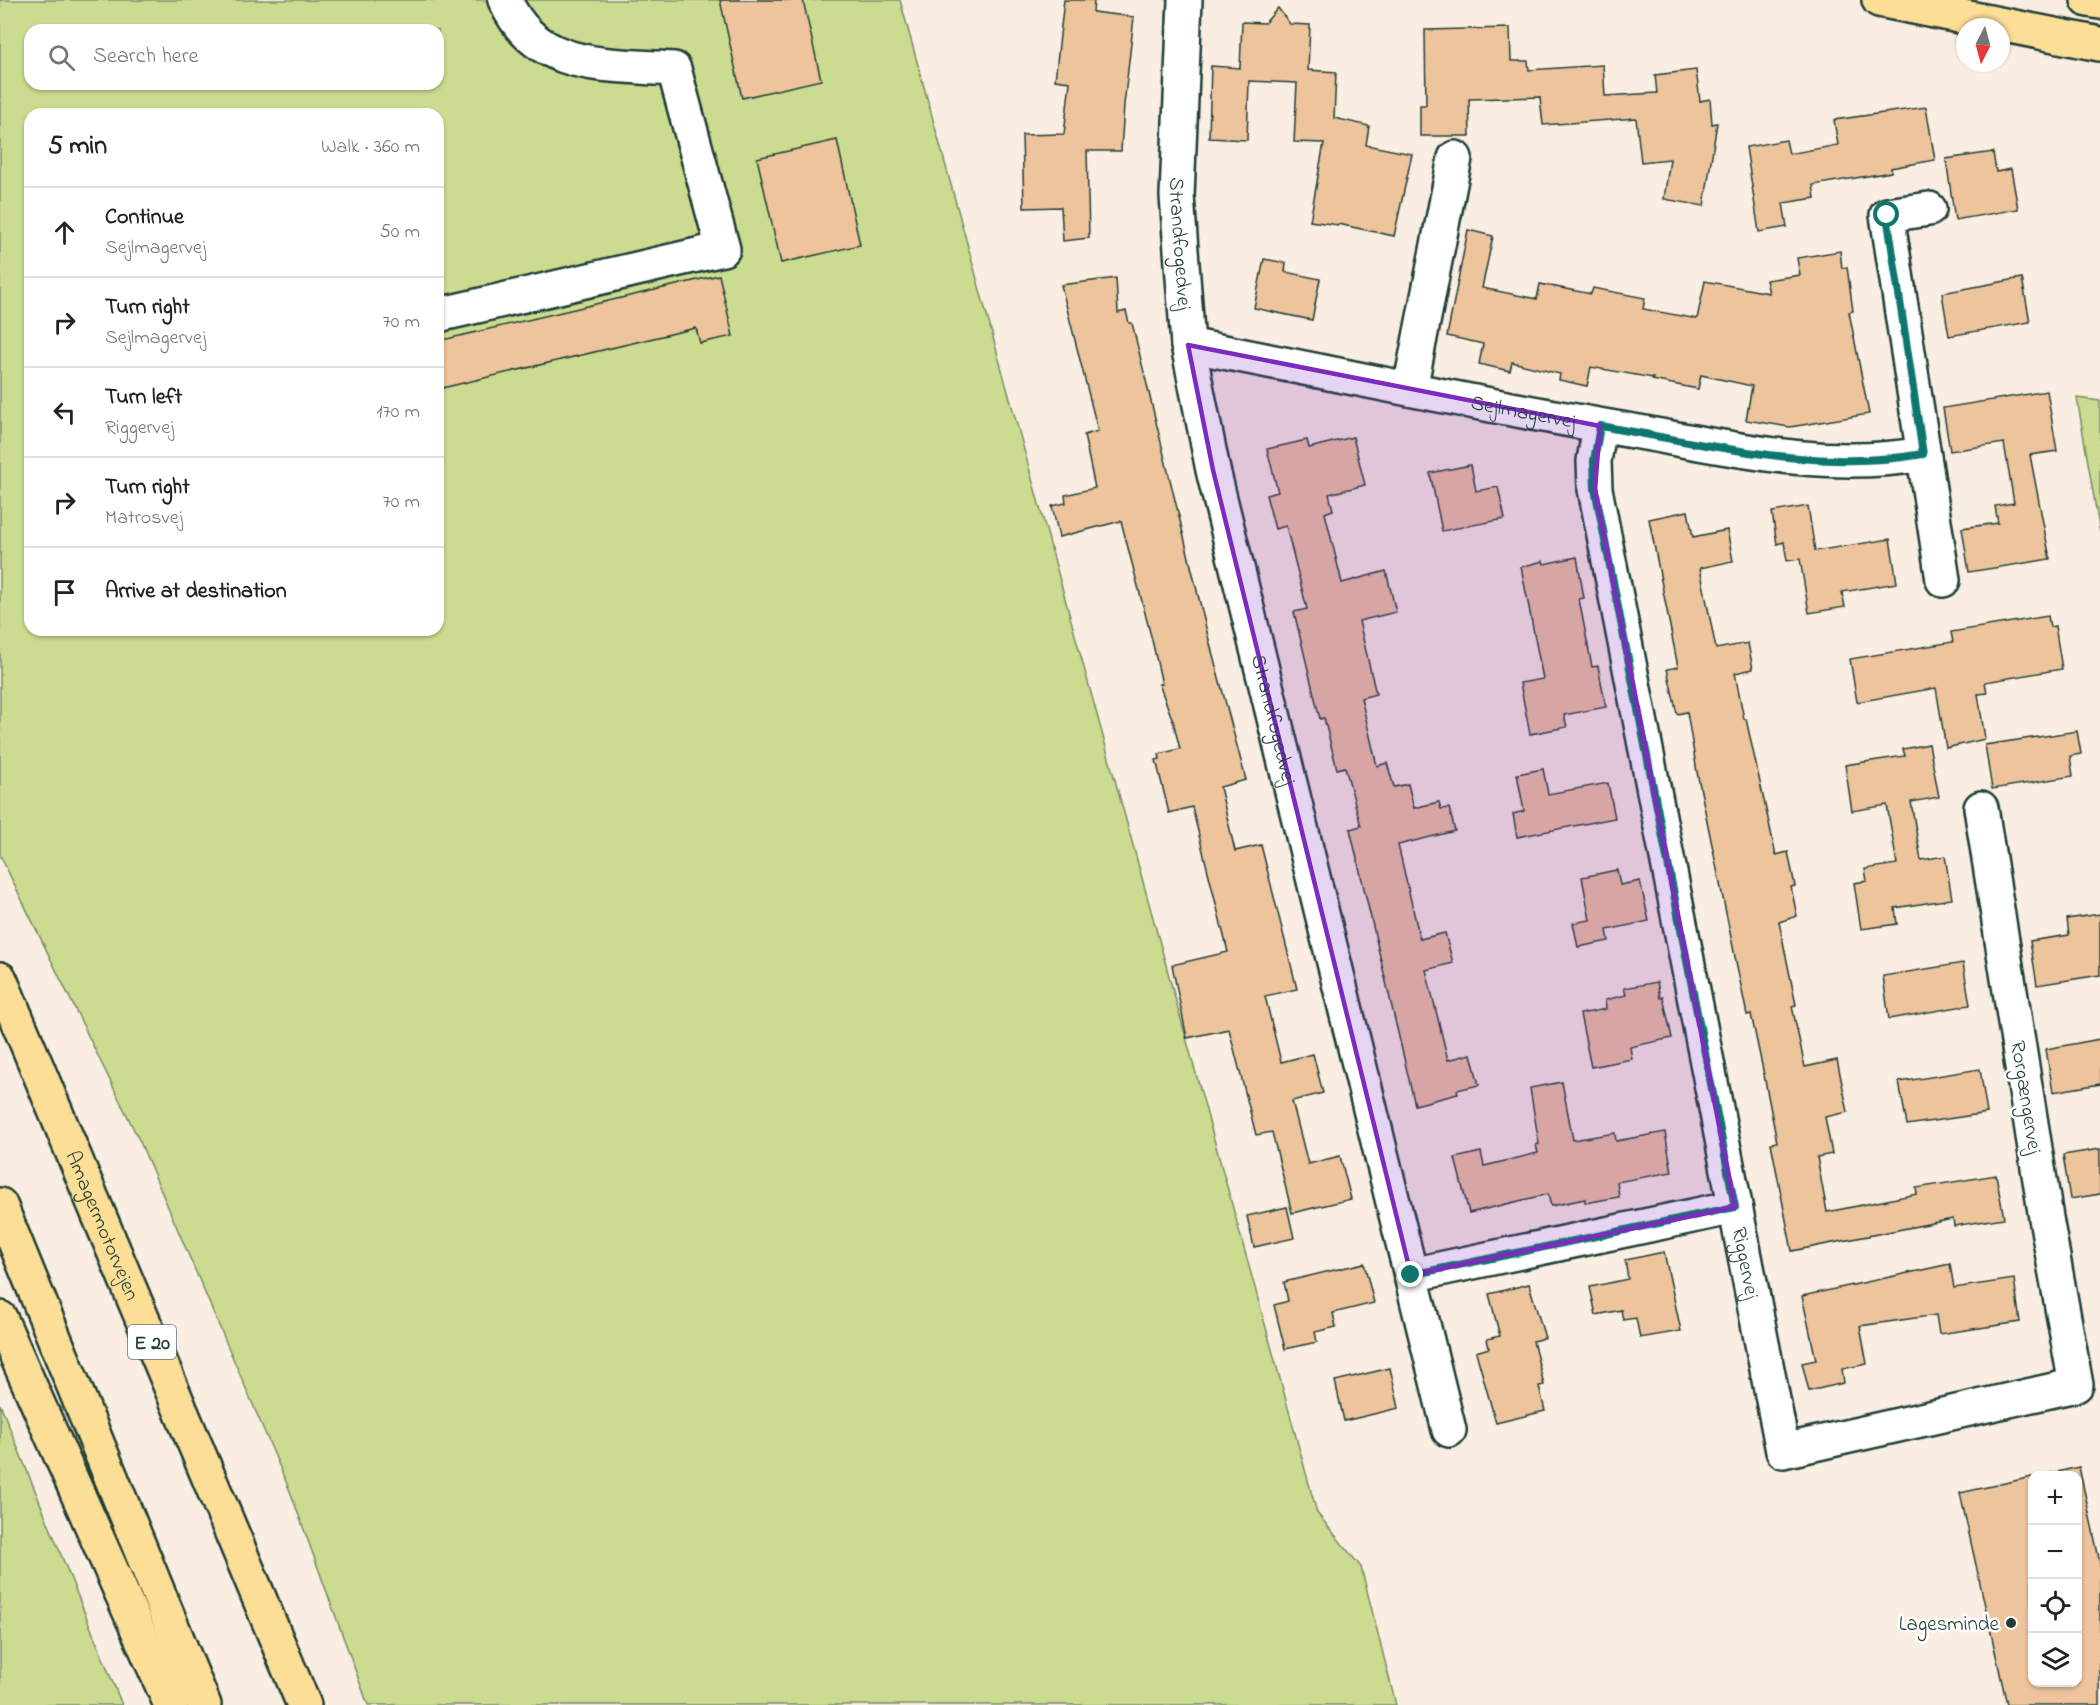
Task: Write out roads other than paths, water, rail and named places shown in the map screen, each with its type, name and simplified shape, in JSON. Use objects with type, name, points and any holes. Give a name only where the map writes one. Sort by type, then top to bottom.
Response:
[{"type":"main road","points":[[1879,0],[2100,44]]},
{"type":"main road","points":[[2088,0],[2100,2]]},
{"type":"main road","name":"Amagermotorvejen","points":[[0,979],[304,1705]]},
{"type":"main road","points":[[0,1205],[204,1705]]},
{"type":"main road","points":[[0,1318],[171,1705]]},
{"type":"street","points":[[444,314],[723,249],[674,69],[582,62],[557,54],[535,42],[513,19],[505,0]]},
{"type":"street","name":"Strandfogedvej","points":[[1185,0],[1177,196],[1188,345],[1213,470],[1449,1430]]},
{"type":"street","points":[[1410,389],[1455,158]]},
{"type":"street","points":[[1929,209],[1887,215],[1943,580]]},
{"type":"street","name":"Sejlmagervej","points":[[1188,345],[1600,426],[1786,458],[1894,459],[1923,454]]},
{"type":"street","name":"Riggervej","points":[[1600,426],[1594,461],[1595,489],[1783,1451],[2076,1385]]},
{"type":"street","name":"Rorgængervej","points":[[1981,808],[2046,1218],[2076,1385]]},
{"type":"street","points":[[1411,1275],[1735,1207]]},
{"type":"place","name":"Lagesminde","points":[[2011,1623]]}]
